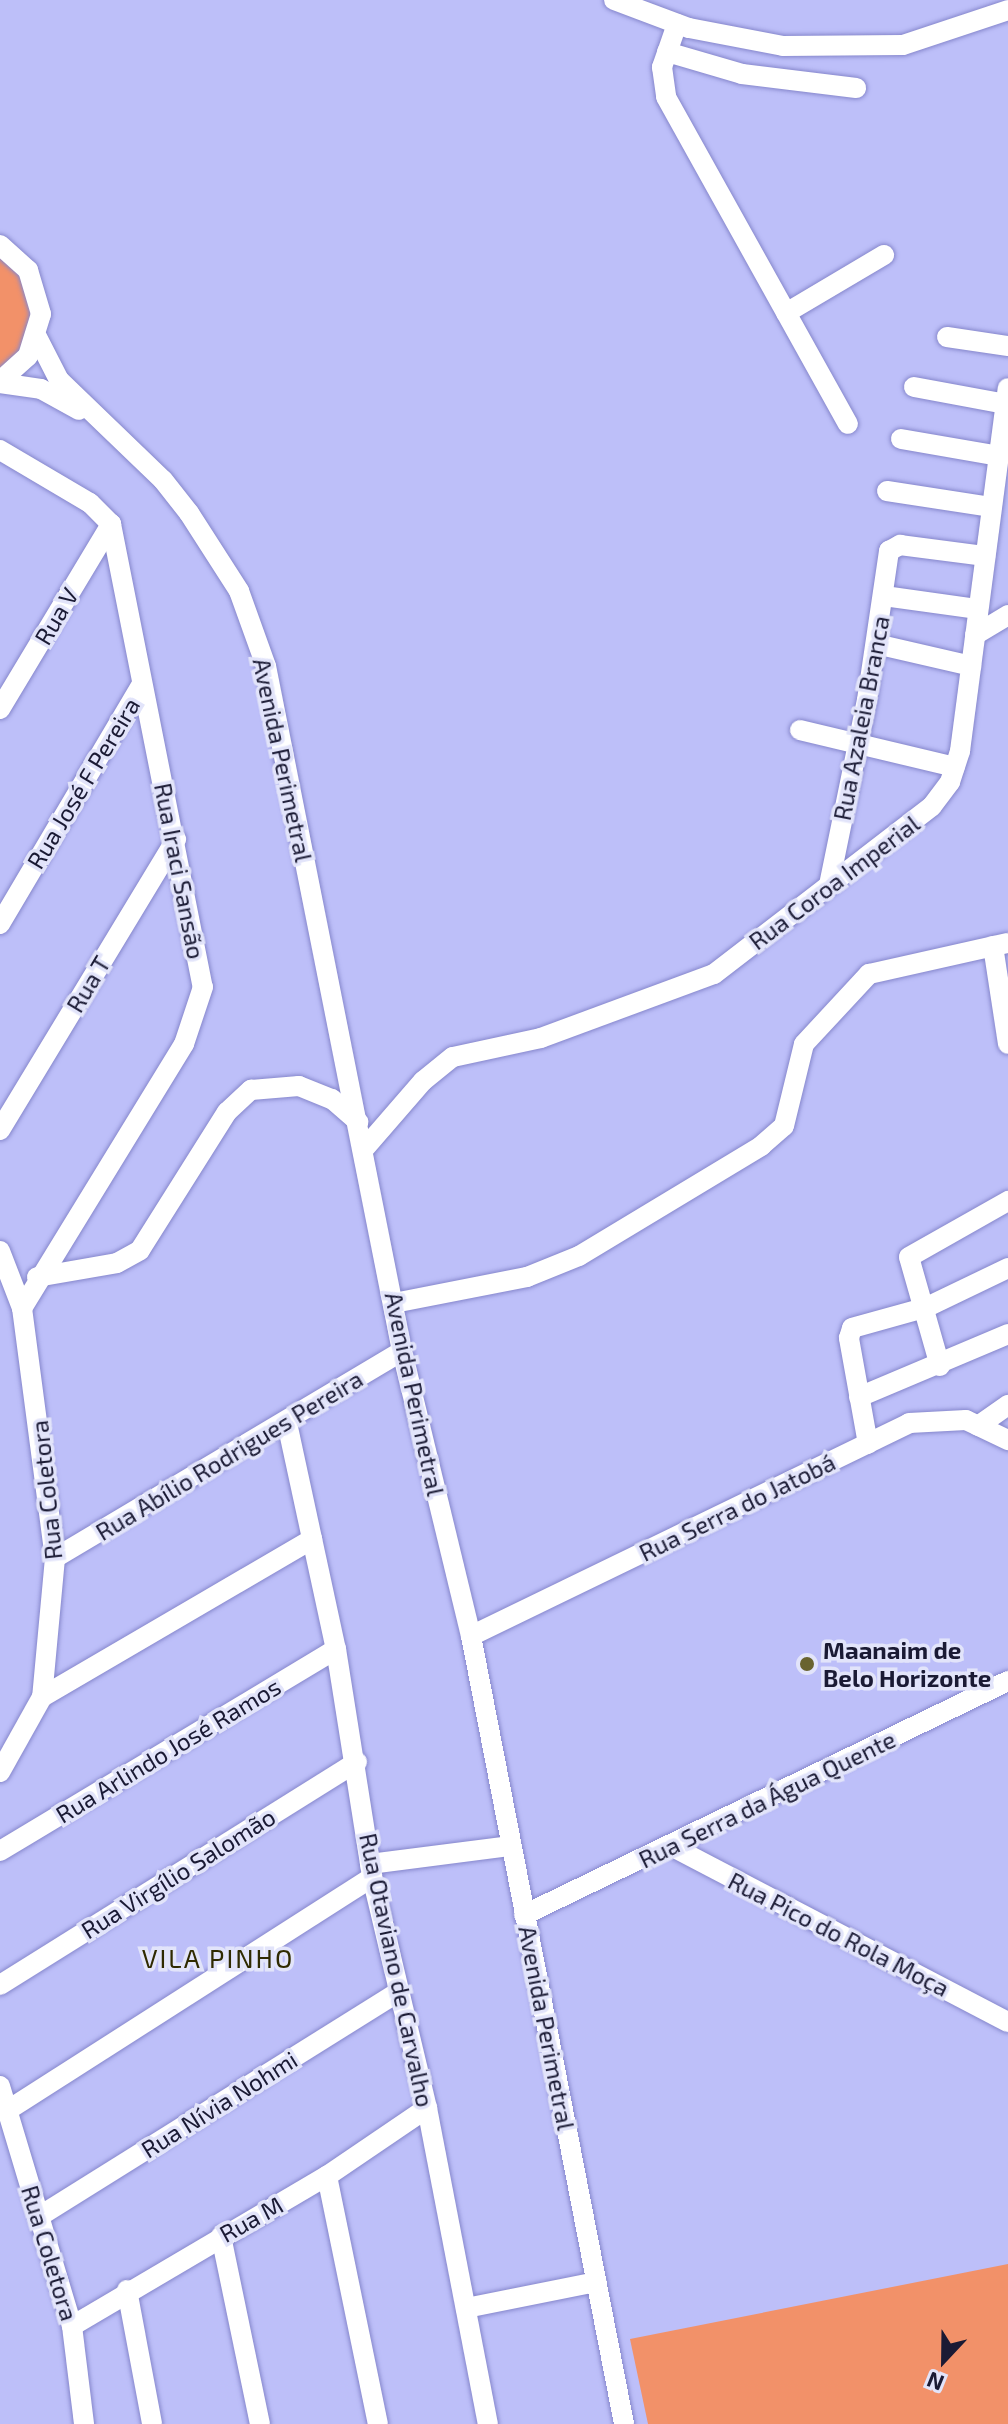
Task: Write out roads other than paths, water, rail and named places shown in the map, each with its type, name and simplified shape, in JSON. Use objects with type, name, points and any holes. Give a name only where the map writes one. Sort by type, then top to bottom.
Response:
[{"type":"street","points":[[614,0],[677,24],[783,46],[889,46],[976,24],[1008,10]]},
{"type":"street","points":[[677,24],[662,67],[666,97],[848,424]]},
{"type":"street","points":[[667,52],[742,74],[856,88]]},
{"type":"street","points":[[0,245],[28,270],[38,291],[37,337],[28,356],[0,382]]},
{"type":"street","points":[[786,313],[884,255]]},
{"type":"street","name":"Avenida Perimetral","points":[[37,337],[50,369],[93,417],[163,480],[239,591],[266,666],[283,738],[402,1351],[471,1636],[624,2424]]},
{"type":"street","points":[[947,337],[1008,346]]},
{"type":"street","name":"Avenida Perimetral","points":[[0,382],[41,389],[93,417]]},
{"type":"street","points":[[914,387],[1007,395]]},
{"type":"street","name":"Rua Coroa Imperial","points":[[364,1149],[423,1081],[453,1057],[541,1038],[714,974],[932,806],[955,767],[986,553],[998,500],[999,456],[1007,395]]},
{"type":"street","points":[[901,439],[999,456]]},
{"type":"street","points":[[0,450],[90,503],[111,524]]},
{"type":"street","points":[[887,491],[998,500]]},
{"type":"street","name":"Rua Iraci Sansão","points":[[22,1308],[37,1277],[184,1044],[203,987],[111,524]]},
{"type":"street","name":"Rua V","points":[[0,709],[111,524]]},
{"type":"street","name":"Rua Azaleia Branca","points":[[829,885],[876,644],[889,551],[900,545],[986,553]]},
{"type":"street","points":[[986,553],[1008,552]]},
{"type":"street","points":[[884,596],[978,609]]},
{"type":"street","points":[[975,635],[1008,615]]},
{"type":"street","points":[[876,644],[971,666]]},
{"type":"street","name":"Rua José F Pereira","points":[[0,924],[142,684]]},
{"type":"street","points":[[800,730],[955,767]]},
{"type":"street","name":"Rua T","points":[[0,1130],[176,839]]},
{"type":"street","points":[[394,1303],[527,1277],[579,1256],[761,1146],[784,1126],[804,1044],[869,974],[1000,944],[1008,1044]]},
{"type":"street","points":[[37,1277],[117,1263],[140,1250],[227,1112],[251,1090],[299,1086],[332,1099],[358,1122]]},
{"type":"street","points":[[940,1366],[927,1307],[909,1257],[1008,1201]]},
{"type":"street","name":"Rua Coletora","points":[[0,1251],[22,1308],[55,1558],[42,1697],[0,1772]]},
{"type":"street","points":[[868,1444],[849,1338],[852,1328],[927,1307],[1008,1268]]},
{"type":"street","points":[[859,1397],[940,1366],[1008,1334]]},
{"type":"street","name":"Rua Abílio Rodrigues Pereira","points":[[55,1558],[287,1423],[402,1351]]},
{"type":"street","points":[[978,1426],[1008,1405]]},
{"type":"street","name":"Rua Serra do Jatobá","points":[[471,1636],[909,1423],[966,1420],[1008,1440]]},
{"type":"street","name":"Rua Otaviano de Carvalho","points":[[287,1423],[336,1649],[357,1762],[371,1871],[397,1993],[427,2108],[488,2424]]},
{"type":"street","points":[[42,1697],[312,1539]]},
{"type":"street","name":"Rua Arlindo José Ramos","points":[[0,1851],[336,1649]]},
{"type":"street","name":"Rua Serra da Água Quente","points":[[524,1915],[1008,1681]]},
{"type":"street","name":"Rua Virgílio Salomão","points":[[0,1985],[357,1762]]},
{"type":"street","points":[[5,2112],[371,1871],[511,1846]]},
{"type":"street","name":"Rua Pico do Rola Moça","points":[[671,1846],[1008,2022]]},
{"type":"street","name":"Rua Nívia Nohmi","points":[[40,2216],[397,1993]]},
{"type":"street","name":"Rua Coletora","points":[[0,2086],[5,2112],[72,2326],[84,2424]]},
{"type":"street","name":"Rua M","points":[[72,2326],[127,2290],[327,2176],[427,2108]]},
{"type":"street","points":[[327,2176],[378,2424]]},
{"type":"street","points":[[221,2236],[260,2424]]},
{"type":"street","points":[[466,2308],[596,2282]]},
{"type":"street","points":[[127,2290],[152,2424]]},
{"type":"place","name":"Maanaim de Belo Horizonte","points":[[807,1664]]},
{"type":"district","name":"VILA PINHO","points":[[218,1958]]}]
